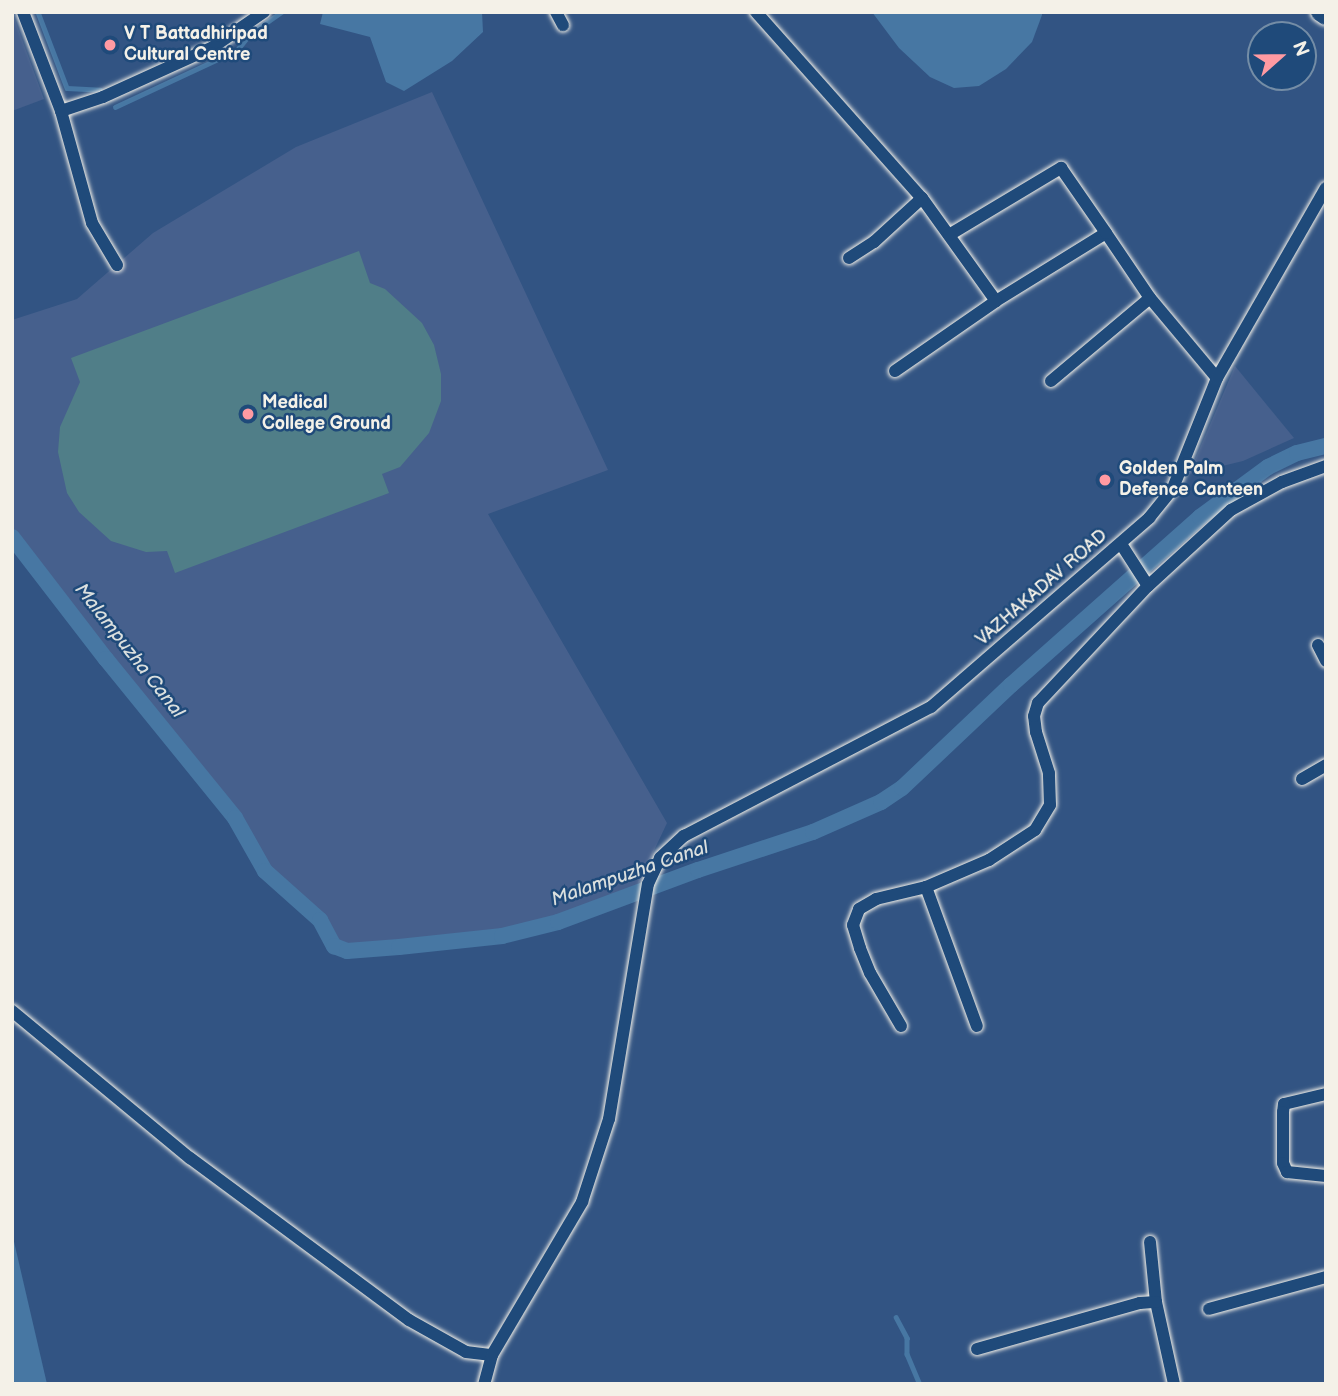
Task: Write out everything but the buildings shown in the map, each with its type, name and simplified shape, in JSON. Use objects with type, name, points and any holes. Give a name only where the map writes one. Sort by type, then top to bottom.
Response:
[{"type":"street","points":[[23,12],[61,111],[92,223],[117,265]]},
{"type":"street","points":[[61,111],[103,97],[213,47],[264,12]]},
{"type":"street","points":[[556,12],[563,25]]},
{"type":"street","points":[[755,12],[922,198],[996,301]]},
{"type":"street","points":[[1320,12],[1326,16]]},
{"type":"street","points":[[949,235],[1061,168],[1150,298],[1217,378]]},
{"type":"street","name":"VAZHAKADAV ROAD","points":[[486,1382],[492,1355],[582,1202],[609,1119],[648,884],[660,858],[684,836],[773,787],[879,737],[931,707],[1121,544],[1173,488],[1217,378],[1326,188]]},
{"type":"street","points":[[849,258],[874,242],[922,198]]},
{"type":"street","points":[[895,371],[996,301],[1106,233]]},
{"type":"street","points":[[1051,381],[1150,298]]},
{"type":"street","points":[[901,1026],[870,973],[853,925],[859,909],[876,900],[926,887],[989,860],[1035,830],[1050,805],[1049,773],[1036,732],[1034,716],[1038,703],[1148,586],[1231,510],[1282,482],[1326,467]]},
{"type":"street","points":[[1121,544],[1148,586]]},
{"type":"street","points":[[1318,645],[1326,661]]},
{"type":"street","points":[[1302,779],[1326,765]]},
{"type":"street","points":[[926,887],[977,1026]]},
{"type":"street","points":[[12,1011],[190,1158],[409,1320],[466,1352],[492,1355]]},
{"type":"street","points":[[1326,1094],[1284,1104],[1283,1163],[1287,1172],[1326,1176]]},
{"type":"street","points":[[1150,1242],[1156,1302],[1174,1384]]},
{"type":"street","points":[[1209,1309],[1326,1277]]},
{"type":"street","points":[[977,1349],[1140,1303],[1156,1302]]},
{"type":"shaded area","points":[[12,12],[44,99],[12,111]]},
{"type":"shaded area","points":[[323,12],[482,12],[483,32],[452,61],[404,91],[386,82],[370,37],[320,24]]},
{"type":"shaded area","points":[[872,12],[1042,12],[1042,15],[1032,42],[1006,69],[979,86],[954,88],[930,77],[899,48]]},
{"type":"shaded area","points":[[432,92],[608,470],[488,514],[667,823],[635,891],[535,928],[346,947],[333,943],[324,921],[264,868],[235,816],[211,784],[60,599],[12,533],[12,320],[77,299],[153,233],[296,147]]},
{"type":"shaded area","points":[[1235,366],[1294,438],[1243,461],[1189,474]]},
{"type":"shaded area","points":[[12,1233],[47,1384],[12,1384]]},
{"type":"green space","points":[[359,251],[370,283],[385,289],[422,323],[434,345],[441,374],[441,401],[429,433],[400,467],[382,474],[389,493],[175,573],[167,551],[146,552],[111,541],[79,512],[67,493],[58,452],[60,427],[80,382],[71,358]]},
{"type":"waterway","points":[[38,12],[67,88],[100,90]]},
{"type":"waterway","points":[[115,107],[237,50],[250,34],[282,12]]},
{"type":"waterway","name":"Malampuzha Canal","points":[[12,537],[106,659],[235,818],[265,871],[320,920],[334,946],[347,951],[502,936],[558,922],[698,870],[813,832],[881,802],[902,788],[1011,685],[1200,517],[1268,467],[1297,453],[1326,446]]},
{"type":"waterway","points":[[896,1317],[907,1338],[907,1354],[920,1384]]},
{"type":"place","name":"V T Battadhiripad Cultural Centre","points":[[110,45]]},
{"type":"place","name":"Medical College Ground","points":[[248,414]]},
{"type":"place","name":"Golden Palm Defence Canteen","points":[[1105,480]]}]
